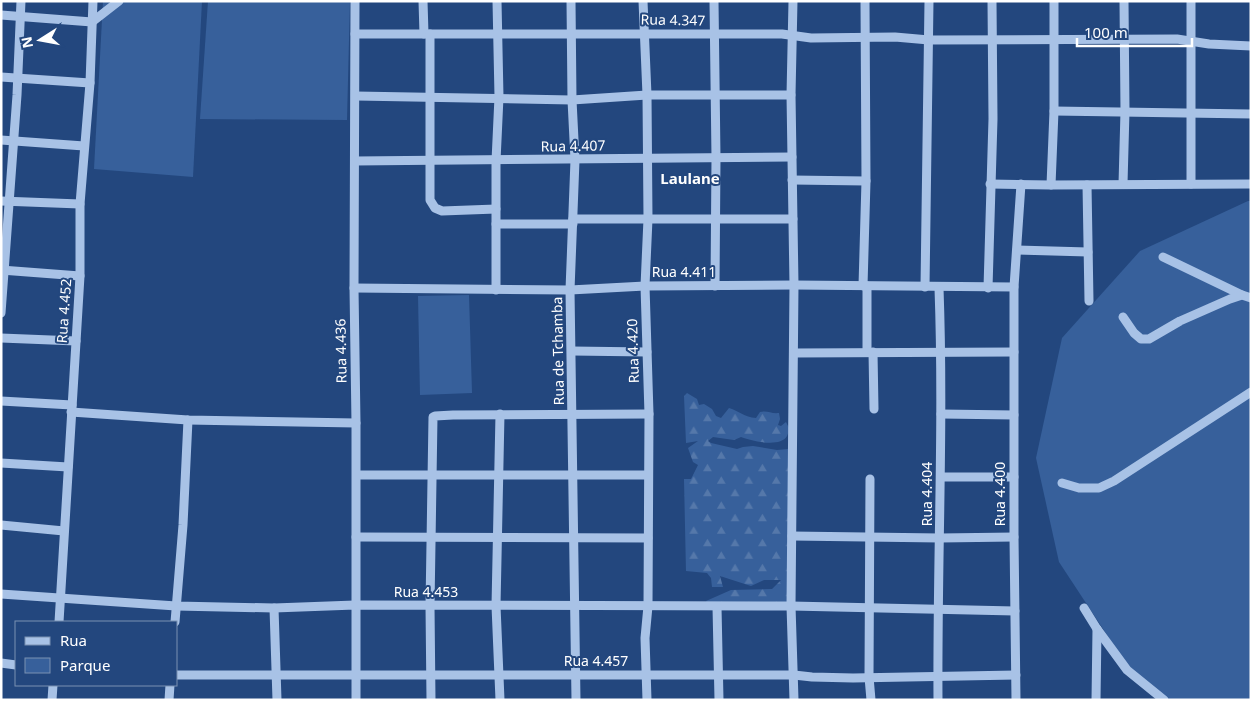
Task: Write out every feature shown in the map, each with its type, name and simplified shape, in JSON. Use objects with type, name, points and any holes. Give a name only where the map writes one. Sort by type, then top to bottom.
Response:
[{"type":"street","points":[[1,313],[5,201],[14,140],[21,1]]},
{"type":"street","name":"Rua 4.452","points":[[59,621],[80,276],[80,204],[90,83],[93,1]]},
{"type":"street","points":[[1,15],[92,22],[119,1]]},
{"type":"street","name":"Rua 4.436","points":[[355,1],[356,700]]},
{"type":"street","points":[[423,1],[431,96],[430,200],[435,208],[442,211],[496,209]]},
{"type":"street","points":[[496,1],[499,98],[496,160],[496,290]]},
{"type":"street","name":"Rua de Tchamba","points":[[571,1],[575,160],[570,290],[576,700]]},
{"type":"street","name":"Rua 4.420","points":[[643,1],[647,95],[648,219],[645,286],[649,414],[648,606],[645,638],[647,700]]},
{"type":"street","points":[[714,1],[715,286]]},
{"type":"street","points":[[793,1],[791,95],[794,353],[791,606],[794,700]]},
{"type":"street","points":[[865,1],[865,286],[874,409]]},
{"type":"street","points":[[925,287],[929,1]]},
{"type":"street","points":[[988,288],[993,88],[992,1]]},
{"type":"street","points":[[1051,185],[1054,111],[1054,1]]},
{"type":"street","points":[[1123,184],[1125,111],[1124,1]]},
{"type":"street","points":[[1191,1],[1191,184]]},
{"type":"street","name":"Rua 4.347","points":[[355,34],[793,34],[811,38],[1055,40]]},
{"type":"street","points":[[1055,40],[1177,39],[1209,44],[1251,46]]},
{"type":"street","points":[[1,77],[90,83]]},
{"type":"street","points":[[356,96],[572,100],[647,95],[791,95]]},
{"type":"street","points":[[1054,111],[1251,114]]},
{"type":"street","points":[[1,140],[84,146]]},
{"type":"street","name":"Rua 4.407","points":[[355,161],[792,157]]},
{"type":"street","points":[[792,180],[866,182]]},
{"type":"street","points":[[990,184],[1251,184]]},
{"type":"street","name":"Rua 4.400","points":[[1016,700],[1014,287],[1021,184]]},
{"type":"street","points":[[1087,185],[1089,301]]},
{"type":"street","points":[[5,201],[80,204]]},
{"type":"street","points":[[496,224],[648,219],[793,219]]},
{"type":"street","points":[[1017,250],[1088,252]]},
{"type":"street","points":[[1163,257],[1246,296]]},
{"type":"street","points":[[3,270],[80,276]]},
{"type":"street","name":"Rua 4.411","points":[[354,288],[570,290],[645,286],[794,285],[939,288],[1014,287]]},
{"type":"street","name":"Rua 4.404","points":[[938,700],[941,477],[939,288]]},
{"type":"street","points":[[1123,317],[1134,334],[1141,339],[1149,339],[1180,321],[1246,296]]},
{"type":"street","points":[[1,338],[76,341]]},
{"type":"street","points":[[572,351],[647,352]]},
{"type":"street","points":[[794,353],[1014,352]]},
{"type":"street","points":[[1062,483],[1079,488],[1099,488],[1251,392]]},
{"type":"street","points":[[1,401],[188,420],[356,422]]},
{"type":"street","points":[[500,414],[496,606],[500,700]]},
{"type":"street","points":[[431,700],[430,606],[433,417],[500,414],[649,414]]},
{"type":"street","points":[[941,414],[1014,415]]},
{"type":"street","points":[[174,621],[183,524],[188,420]]},
{"type":"street","points":[[1,463],[68,467]]},
{"type":"street","points":[[356,475],[648,475]]},
{"type":"street","points":[[941,477],[1014,477]]},
{"type":"street","points":[[870,479],[871,700]]},
{"type":"street","points":[[1,525],[64,530]]},
{"type":"street","points":[[792,536],[871,538],[1014,537]]},
{"type":"street","points":[[356,537],[648,538]]},
{"type":"street","name":"Rua 4.453","points":[[1,594],[176,606],[274,608],[355,605],[791,606],[1015,610]]},
{"type":"street","points":[[717,607],[719,700]]},
{"type":"street","points":[[274,608],[277,700]]},
{"type":"street","points":[[1084,608],[1127,670],[1161,699]]},
{"type":"street","points":[[1096,700],[1097,629]]},
{"type":"street","points":[[1,663],[15,664]]},
{"type":"street","name":"Rua 4.457","points":[[178,675],[794,675],[812,677],[1016,675]]},
{"type":"street","points":[[52,700],[53,686]]},
{"type":"street","points":[[169,700],[170,686]]},
{"type":"green space","points":[[103,1],[202,1],[193,177],[94,169]]},
{"type":"green space","points":[[208,1],[350,1],[347,120],[200,119]]},
{"type":"green space","points":[[1251,201],[1251,700],[1169,700],[1134,676],[1059,562],[1036,458],[1062,338],[1140,251]]},
{"type":"green space","points":[[469,295],[472,393],[420,395],[418,296]]},
{"type":"green space","points":[[687,393],[697,399],[699,405],[704,404],[712,409],[716,416],[721,418],[729,408],[756,418],[760,412],[779,413],[778,425],[781,426],[786,422],[789,428],[787,436],[783,440],[772,443],[741,437],[734,440],[713,437],[708,441],[737,449],[753,446],[777,450],[789,449],[789,606],[708,604],[706,601],[731,590],[772,589],[781,580],[764,580],[751,586],[720,576],[723,587],[712,587],[711,578],[707,573],[686,571],[684,479],[691,479],[698,465],[693,462],[688,448],[698,441],[686,443],[684,396]]},
{"type":"district","name":"Laulane","points":[[690,179]]}]
